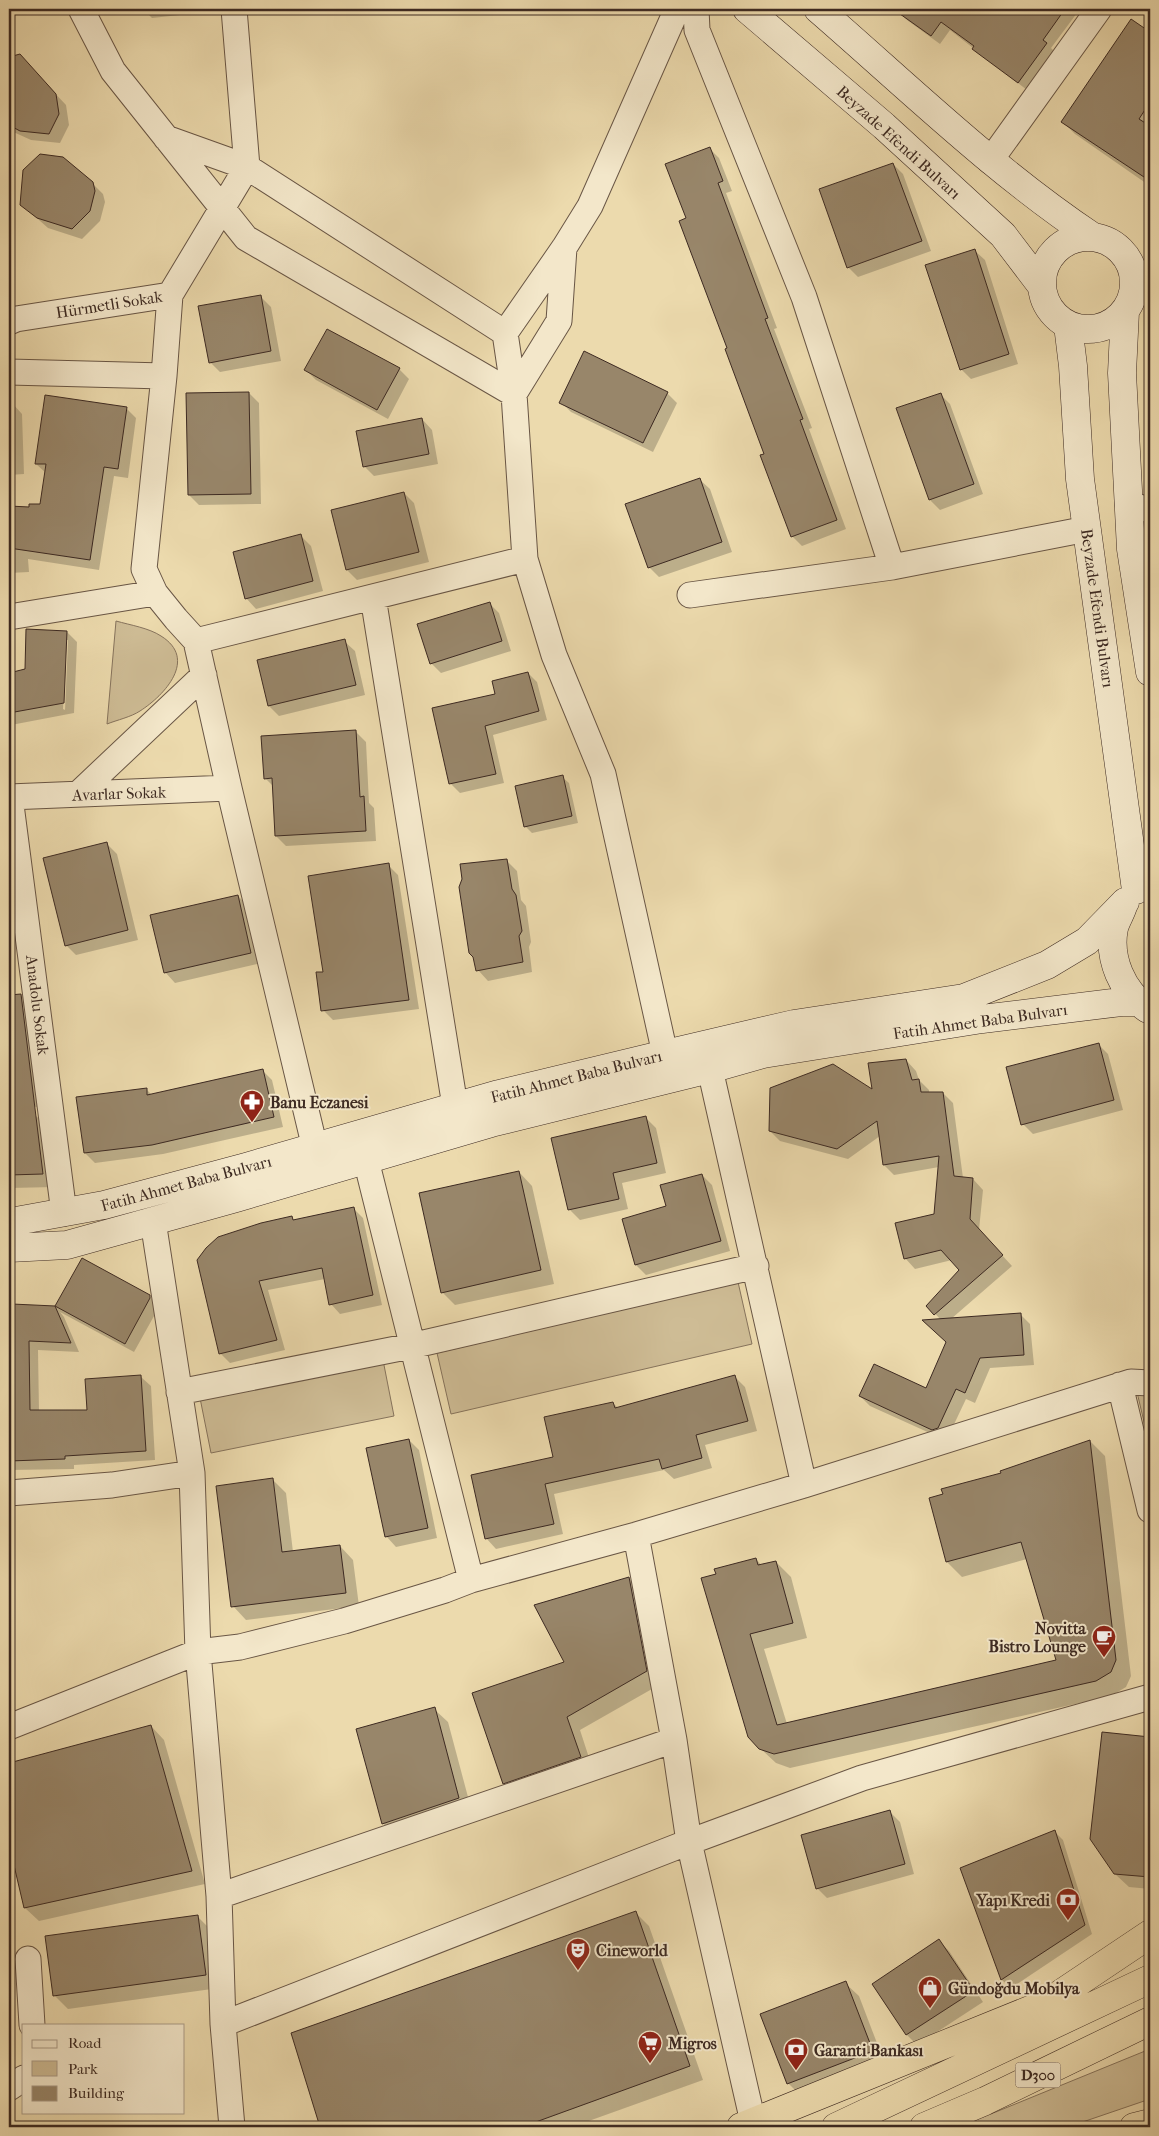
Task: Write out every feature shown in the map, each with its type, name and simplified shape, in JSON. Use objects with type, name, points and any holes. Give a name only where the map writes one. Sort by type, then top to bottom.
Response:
[{"type":"highway","points":[[747,2125],[1047,2003],[1150,1934]]},
{"type":"highway","points":[[836,2127],[1150,1979]]},
{"type":"highway","name":"D300","points":[[924,2127],[985,2101],[1150,2021]]},
{"type":"highway","points":[[1134,2127],[1150,2123]]},
{"type":"main road","name":"Beyzade Efendi Bulvarı","points":[[747,9],[884,126],[1003,235],[1042,285]]},
{"type":"main road","points":[[818,9],[990,161],[1052,210],[1093,237],[1114,245],[1140,270],[1133,274],[1135,305],[1122,373],[1139,507],[1131,548],[1150,672]]},
{"type":"main road","points":[[1093,237],[1077,238],[1063,244],[1051,255],[1044,269],[1042,285],[1044,297],[1049,308],[1057,318],[1068,325],[1083,329],[1099,328],[1113,322],[1135,305]]},
{"type":"main road","name":"Beyzade Efendi Bulvarı","points":[[1068,325],[1073,366],[1080,478],[1137,890]]},
{"type":"main road","points":[[1137,890],[1114,927],[1113,954],[1121,980],[1144,1006]]},
{"type":"main road","name":"Fatih Ahmet Baba Bulvarı","points":[[9,1220],[104,1206],[315,1148],[499,1094],[794,1024],[964,998],[1055,960],[1088,941],[1137,890]]},
{"type":"main road","name":"Fatih Ahmet Baba Bulvarı","points":[[9,1248],[67,1245],[491,1123],[710,1069],[763,1054],[973,1020],[1121,1002],[1144,1006]]},
{"type":"street","points":[[81,9],[113,71],[246,238],[514,394]]},
{"type":"street","points":[[234,9],[247,167]]},
{"type":"street","points":[[990,161],[1099,9]]},
{"type":"street","points":[[665,1054],[603,774],[554,655],[525,560],[514,394],[506,333],[590,206],[674,18],[697,19],[804,297],[892,567]]},
{"type":"street","points":[[166,138],[247,167],[506,333]]},
{"type":"street","name":"Hürmetli Sokak","points":[[11,318],[170,295],[247,167]]},
{"type":"street","points":[[514,394],[559,321],[564,248]]},
{"type":"street","points":[[170,295],[164,376],[144,569],[155,593],[196,641],[315,1148]]},
{"type":"street","points":[[9,372],[164,376]]},
{"type":"street","points":[[690,595],[892,567],[1087,529]]},
{"type":"street","points":[[196,641],[525,560]]},
{"type":"street","points":[[9,617],[155,593]]},
{"type":"street","points":[[373,598],[455,1106]]},
{"type":"street","points":[[78,794],[204,675]]},
{"type":"street","name":"Avarlar Sokak","points":[[9,797],[229,788]]},
{"type":"street","name":"Anadolu Sokak","points":[[9,797],[64,1213]]},
{"type":"street","points":[[710,1069],[804,1485]]},
{"type":"street","points":[[366,1160],[471,1580]]},
{"type":"street","points":[[154,1221],[192,1473],[198,1652],[219,1896],[223,2024],[232,2127]]},
{"type":"street","points":[[180,1392],[411,1346],[756,1266]]},
{"type":"street","points":[[9,1727],[198,1652],[240,1648],[344,1622],[471,1580],[636,1535],[804,1485],[1120,1385],[1131,1382],[1150,1383]]},
{"type":"street","points":[[1120,1385],[1150,1510]]},
{"type":"street","points":[[9,1493],[112,1485],[192,1473]]},
{"type":"street","points":[[636,1535],[674,1740],[690,1842],[747,2125]]},
{"type":"street","points":[[223,2024],[690,1842],[862,1778],[1150,1697]]},
{"type":"street","points":[[219,1896],[674,1740]]},
{"type":"street","points":[[28,1959],[32,2024]]},
{"type":"street","points":[[9,2088],[22,2079]]},
{"type":"green space","points":[[1140,532],[1150,533],[1150,579]]},
{"type":"green space","points":[[116,621],[145,629],[161,636],[172,645],[177,655],[177,666],[174,676],[167,686],[150,704],[132,715],[107,724]]},
{"type":"green space","points":[[738,1282],[752,1344],[451,1414],[437,1353]]},
{"type":"green space","points":[[383,1360],[394,1416],[211,1453],[200,1398]]},
{"type":"green space","points":[[1136,1388],[1150,1390],[1150,1447]]},
{"type":"green space","points":[[1150,2049],[1150,2099],[1068,2127],[959,2127]]},
{"type":"building","points":[[893,9],[1065,9],[1043,40],[1047,43],[1018,83],[972,49],[974,46],[941,22],[931,36]]},
{"type":"building","points":[[1131,19],[1150,32],[1150,102],[1139,119],[1150,126],[1150,181],[1061,122]]},
{"type":"building","points":[[20,54],[56,94],[59,114],[49,134],[20,131],[9,125],[9,57]]},
{"type":"building","points":[[710,147],[723,181],[718,183],[768,318],[765,319],[803,419],[800,420],[837,520],[791,537],[760,455],[764,454],[725,349],[727,348],[679,221],[686,218],[665,164]]},
{"type":"building","points":[[40,154],[63,157],[93,182],[95,191],[90,211],[72,229],[37,218],[20,205],[23,170]]},
{"type":"building","points":[[893,163],[922,241],[847,268],[819,189]]},
{"type":"building","points":[[975,249],[1009,354],[960,370],[925,265]]},
{"type":"building","points":[[261,295],[271,351],[209,363],[198,306]]},
{"type":"building","points":[[327,329],[400,368],[377,410],[304,370]]},
{"type":"building","points":[[584,351],[668,392],[643,443],[559,403]]},
{"type":"building","points":[[249,392],[251,494],[188,495],[186,393]]},
{"type":"building","points":[[941,393],[974,484],[929,500],[896,408]]},
{"type":"building","points":[[45,395],[127,407],[118,469],[104,467],[90,560],[9,548],[9,506],[29,507],[29,504],[40,504],[46,464],[35,464]]},
{"type":"building","points":[[422,418],[429,454],[363,467],[356,431]]},
{"type":"building","points":[[700,478],[722,542],[648,568],[625,504]]},
{"type":"building","points":[[404,492],[419,552],[346,570],[331,510]]},
{"type":"building","points":[[301,534],[313,581],[245,599],[233,552]]},
{"type":"building","points":[[490,602],[502,641],[430,664],[417,624]]},
{"type":"building","points":[[26,629],[67,631],[64,703],[9,713],[9,673],[25,669]]},
{"type":"building","points":[[345,639],[356,685],[268,706],[257,660]]},
{"type":"building","points":[[528,672],[539,711],[485,726],[496,774],[449,784],[432,708],[495,694],[492,681]]},
{"type":"building","points":[[356,730],[360,797],[364,796],[366,831],[275,836],[272,778],[264,779],[261,736]]},
{"type":"building","points":[[563,775],[572,816],[524,827],[515,786]]},
{"type":"building","points":[[107,842],[128,930],[65,946],[43,858]]},
{"type":"building","points":[[507,859],[522,931],[519,936],[523,962],[476,971],[473,957],[469,953],[459,887],[462,879],[460,864]]},
{"type":"building","points":[[389,863],[409,1000],[321,1011],[316,972],[323,972],[308,876]]},
{"type":"building","points":[[238,895],[251,953],[164,973],[150,915]]},
{"type":"building","points":[[21,994],[43,1174],[9,1175],[9,995]]},
{"type":"building","points":[[1099,1043],[1114,1100],[1021,1125],[1006,1067]]},
{"type":"building","points":[[906,1059],[912,1080],[919,1079],[921,1092],[943,1092],[954,1176],[973,1178],[970,1219],[1003,1255],[934,1315],[926,1306],[959,1270],[941,1250],[904,1259],[895,1223],[934,1214],[939,1156],[883,1165],[877,1121],[837,1149],[769,1131],[770,1088],[833,1064],[872,1089],[868,1063]]},
{"type":"building","points":[[263,1069],[274,1117],[152,1145],[84,1153],[76,1097],[147,1088],[147,1095]]},
{"type":"building","points":[[646,1116],[657,1163],[613,1173],[619,1199],[568,1210],[551,1138]]},
{"type":"building","points":[[519,1171],[541,1270],[441,1293],[419,1193]]},
{"type":"building","points":[[702,1174],[721,1241],[635,1265],[622,1219],[666,1206],[660,1185]]},
{"type":"building","points":[[354,1207],[373,1295],[329,1305],[322,1268],[259,1281],[277,1340],[219,1354],[197,1260],[206,1248],[218,1237],[261,1223],[292,1216],[293,1220]]},
{"type":"building","points":[[82,1258],[150,1295],[125,1344],[55,1306]]},
{"type":"building","points":[[12,1304],[55,1306],[71,1343],[29,1341],[30,1410],[87,1410],[85,1379],[141,1375],[146,1451],[65,1456],[65,1459],[9,1461],[9,1370]]},
{"type":"building","points":[[1021,1313],[1024,1355],[980,1358],[965,1393],[956,1389],[938,1428],[932,1430],[859,1396],[874,1364],[926,1388],[946,1342],[922,1320]]},
{"type":"building","points":[[735,1375],[748,1421],[696,1435],[702,1458],[662,1469],[659,1459],[545,1484],[554,1524],[485,1539],[471,1475],[553,1457],[544,1417],[613,1402],[615,1408]]},
{"type":"building","points":[[409,1439],[428,1528],[385,1537],[366,1448]]},
{"type":"building","points":[[1090,1440],[1116,1660],[1111,1672],[1096,1681],[774,1754],[759,1749],[748,1737],[701,1578],[716,1574],[714,1569],[756,1558],[758,1565],[776,1561],[793,1623],[750,1634],[777,1725],[1056,1660],[1021,1542],[946,1562],[929,1498],[943,1494],[941,1489],[1001,1473],[1000,1471]]},
{"type":"building","points":[[273,1478],[282,1552],[340,1545],[346,1593],[231,1607],[216,1486]]},
{"type":"building","points":[[629,1577],[647,1671],[567,1717],[581,1757],[503,1784],[472,1693],[564,1662],[534,1605]]},
{"type":"building","points":[[435,1707],[459,1798],[382,1824],[356,1729]]},
{"type":"building","points":[[151,1725],[192,1871],[24,1908],[9,1844],[9,1763]]},
{"type":"building","points":[[1102,1732],[1150,1737],[1150,1877],[1114,1874],[1090,1839]]},
{"type":"building","points":[[890,1810],[905,1864],[816,1889],[801,1835]]},
{"type":"building","points":[[1055,1830],[1085,1925],[1001,1980],[960,1868]]},
{"type":"building","points":[[636,1911],[690,2066],[522,2127],[320,2127],[291,2033]]},
{"type":"building","points":[[198,1915],[206,1975],[53,1996],[45,1936]]},
{"type":"building","points":[[939,1939],[974,1991],[906,2035],[872,1984]]},
{"type":"building","points":[[846,1981],[873,2051],[787,2084],[760,2014]]},
{"type":"place","name":"Banu Eczanesi","points":[[252,1123]]},
{"type":"place","name":"Novitta Bistro Lounge","points":[[1104,1658]]},
{"type":"place","name":"Yapı Kredi","points":[[1068,1921]]},
{"type":"place","name":"Cineworld","points":[[578,1971]]},
{"type":"place","name":"Gündoğdu Mobilya","points":[[930,2009]]},
{"type":"place","name":"Migros","points":[[650,2064]]},
{"type":"place","name":"Garanti Bankası","points":[[796,2071]]}]
